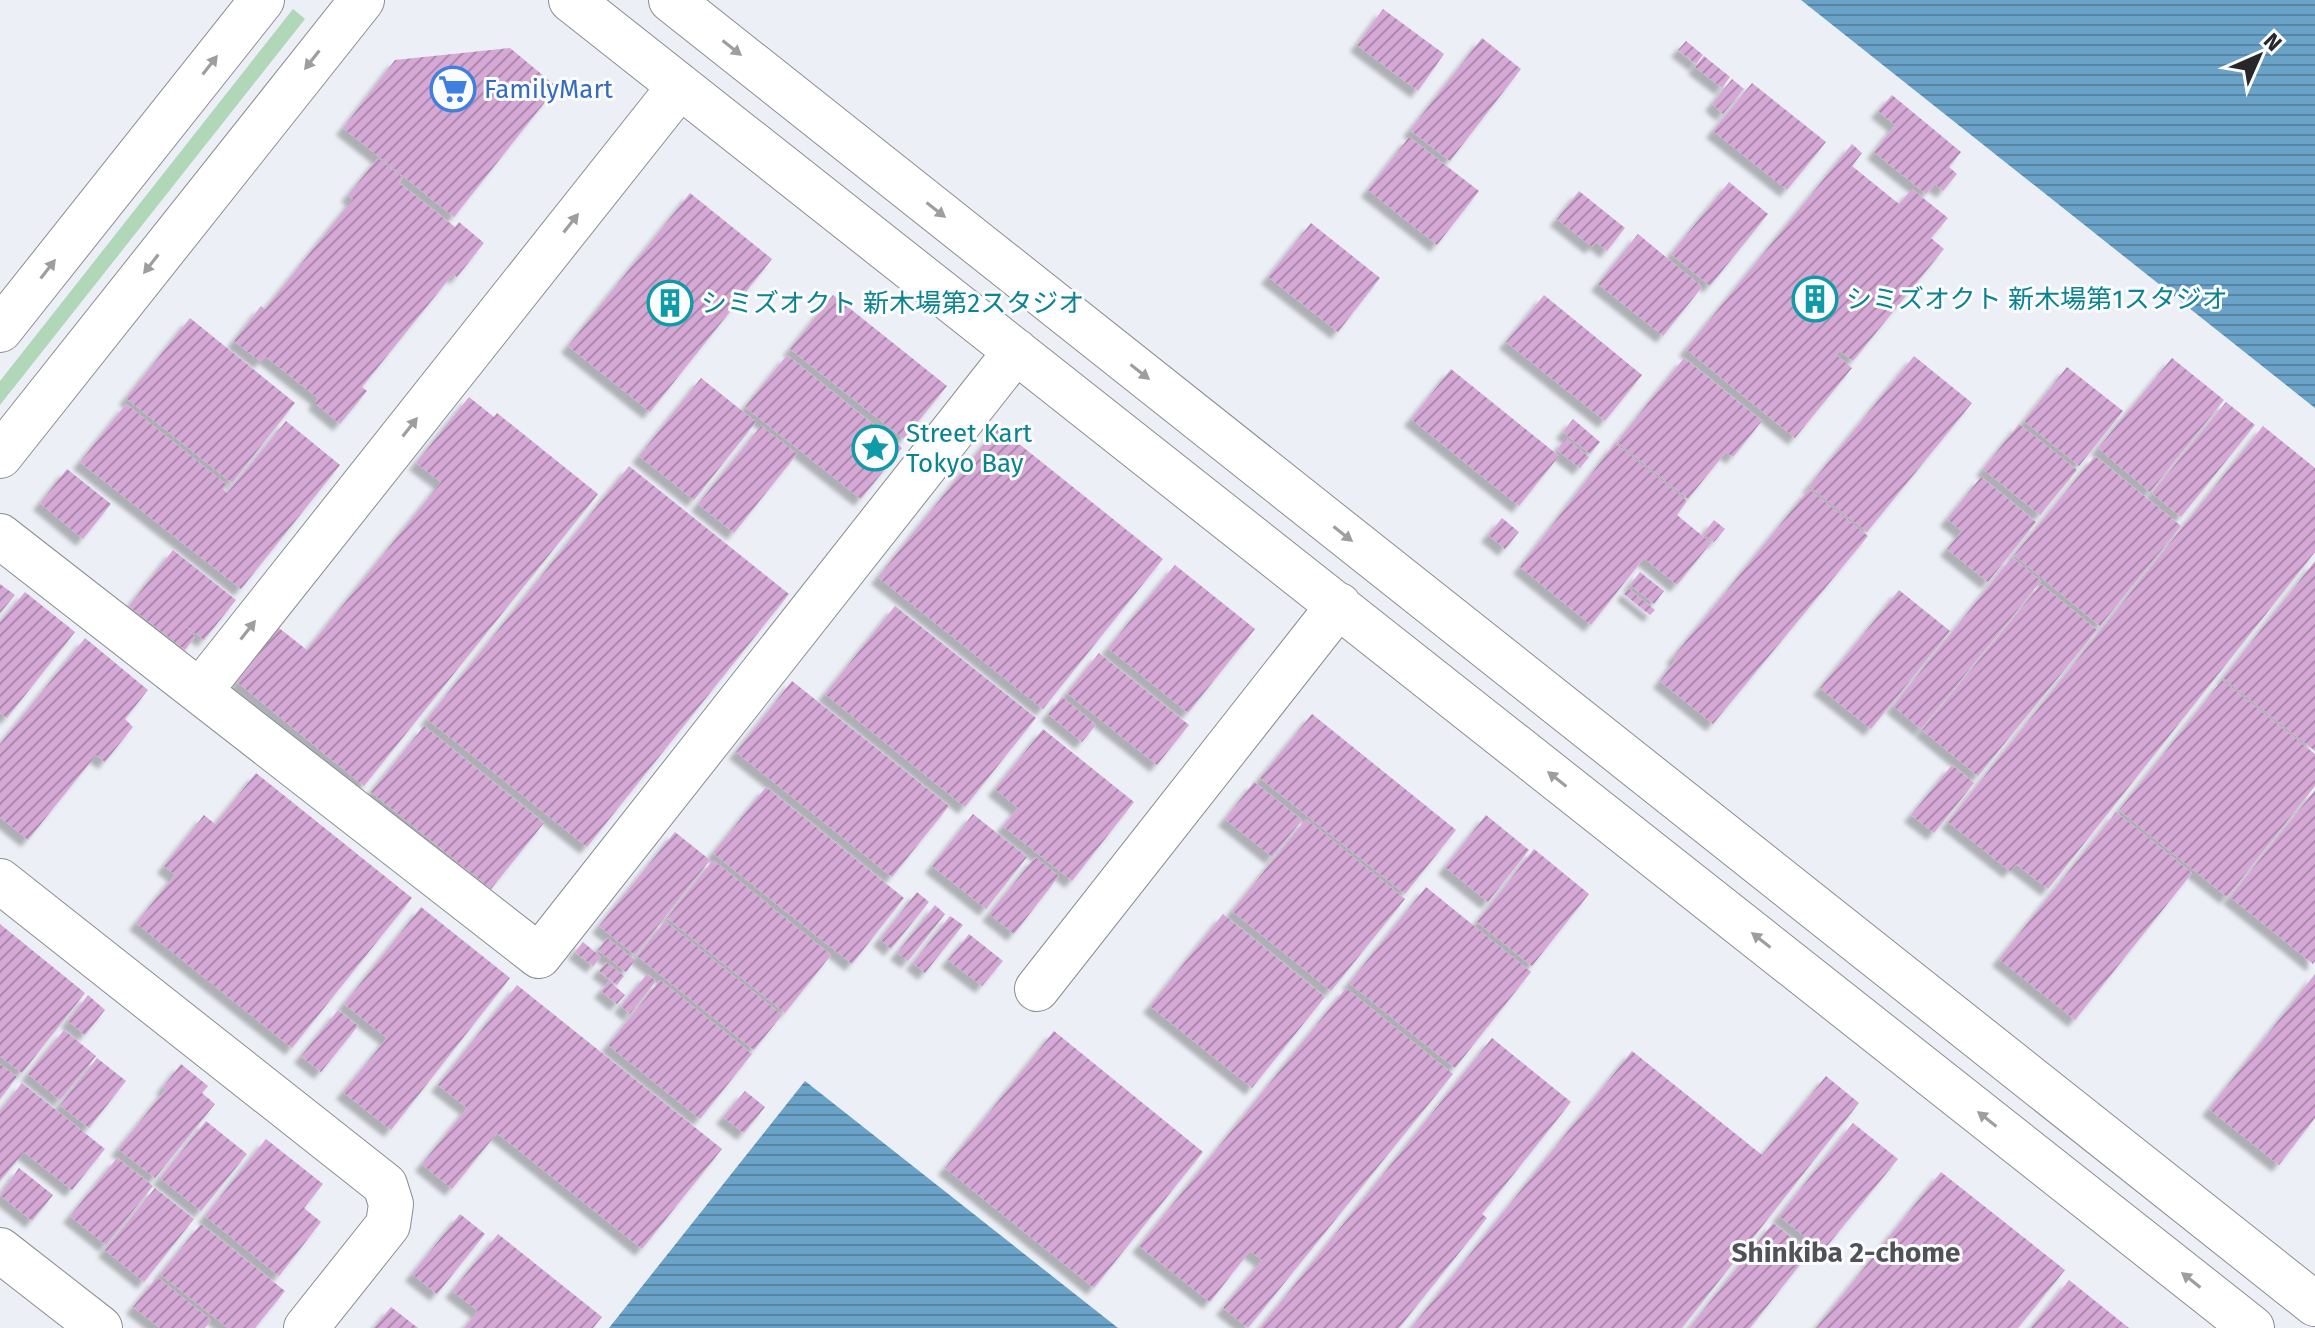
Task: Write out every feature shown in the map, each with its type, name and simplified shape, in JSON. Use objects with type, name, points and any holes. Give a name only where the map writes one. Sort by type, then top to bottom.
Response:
[{"type":"street","points":[[0,330],[262,0]]},
{"type":"street","points":[[0,456],[362,0]]},
{"type":"street","points":[[571,0],[2252,1328]]},
{"type":"street","points":[[671,0],[2315,1304]]},
{"type":"street","points":[[200,691],[680,86]]},
{"type":"street","points":[[0,536],[539,956],[1016,351]]},
{"type":"street","points":[[1037,989],[1339,605]]},
{"type":"street","points":[[0,881],[385,1185],[391,1204],[388,1225],[306,1328]]},
{"type":"street","points":[[1805,975],[1842,930]]},
{"type":"street","points":[[0,1250],[100,1328]]},
{"type":"green space","points":[[293,9],[305,19],[0,405],[0,381]]},
{"type":"water","points":[[1801,0],[2315,0],[2315,408]]},
{"type":"water","points":[[805,1081],[1118,1328],[609,1328]]},
{"type":"building","points":[[1383,9],[1444,54],[1418,91],[1357,45]]},
{"type":"building","points":[[1482,38],[1521,69],[1450,161],[1410,130]]},
{"type":"building","points":[[1686,41],[1703,55],[1696,64],[1678,50]]},
{"type":"building","points":[[510,48],[557,87],[454,217],[343,128],[395,60]]},
{"type":"building","points":[[1704,56],[1730,77],[1722,88],[1695,67]]},
{"type":"building","points":[[1732,79],[1744,89],[1723,114],[1712,104]]},
{"type":"building","points":[[1752,83],[1826,142],[1787,190],[1713,131]]},
{"type":"building","points":[[1892,95],[1961,152],[1949,167],[1957,174],[1943,191],[1935,184],[1926,194],[1874,152],[1895,125],[1878,111]]},
{"type":"building","points":[[1409,137],[1479,191],[1437,245],[1368,190]]},
{"type":"building","name":"シミズオクト 新木場第1スタジオ","points":[[1852,144],[1862,153],[1852,166],[1899,204],[1912,189],[1948,218],[1931,238],[1944,249],[1853,361],[1840,351],[1836,355],[1852,368],[1795,438],[1686,349]]},
{"type":"building","points":[[378,158],[403,178],[399,183],[455,227],[459,222],[484,243],[457,277],[453,274],[362,387],[367,391],[340,424],[315,403],[318,398],[265,356],[261,362],[234,341],[261,306],[265,309],[353,199],[348,195]]},
{"type":"building","points":[[1729,182],[1768,214],[1710,286],[1671,254]]},
{"type":"building","points":[[1579,191],[1625,228],[1607,251],[1596,242],[1592,247],[1557,219]]},
{"type":"building","name":"シミズオクト 新木場第2スタジオ","points":[[690,193],[772,259],[650,412],[568,346]]},
{"type":"building","points":[[1311,223],[1380,278],[1338,332],[1268,277]]},
{"type":"building","points":[[1638,234],[1702,287],[1663,336],[1598,284]]},
{"type":"building","points":[[833,295],[947,386],[904,439],[790,349]]},
{"type":"building","points":[[1544,295],[1642,375],[1605,421],[1506,342]]},
{"type":"building","points":[[190,318],[295,403],[232,483],[126,398]]},
{"type":"building","points":[[787,355],[902,448],[861,499],[745,407]]},
{"type":"building","points":[[1914,356],[1972,403],[1867,532],[1809,486]]},
{"type":"building","points":[[1684,358],[1762,421],[1733,457],[1726,452],[1688,499],[1617,442]]},
{"type":"building","points":[[2172,358],[2224,400],[2150,492],[2098,448]]},
{"type":"building","points":[[2067,367],[2123,411],[2079,466],[2024,421]]},
{"type":"building","points":[[1451,369],[1559,456],[1519,506],[1411,419]]},
{"type":"building","points":[[701,378],[756,422],[694,500],[639,456]]},
{"type":"building","points":[[469,397],[494,417],[497,413],[598,494],[364,786],[237,682],[279,628],[307,650],[441,482],[416,463]]},
{"type":"building","points":[[2226,402],[2255,425],[2181,517],[2152,493]]},
{"type":"building","points":[[126,404],[227,485],[223,489],[227,493],[286,421],[340,465],[241,589],[80,462]]},
{"type":"building","points":[[1573,419],[1600,442],[1590,454],[1563,432]]},
{"type":"building","points":[[2019,424],[2077,470],[2040,515],[1983,469]]},
{"type":"building","points":[[761,426],[797,454],[734,533],[698,504]]},
{"type":"building","points":[[2263,426],[2315,468],[2315,552],[2048,889],[2016,864],[2010,871],[1948,822]]},
{"type":"building","points":[[998,427],[1163,559],[1043,709],[878,577]]},
{"type":"building","points":[[1566,438],[1589,457],[1580,468],[1557,450]]},
{"type":"building","points":[[1615,443],[1687,501],[1677,515],[1711,543],[1677,585],[1644,558],[1591,625],[1520,567]]},
{"type":"building","points":[[2095,456],[2181,526],[2100,626],[2014,555]]},
{"type":"building","points":[[629,466],[789,594],[587,847],[427,719]]},
{"type":"building","points":[[67,469],[111,504],[83,539],[40,503]]},
{"type":"building","points":[[1981,477],[2036,522],[1988,582],[1947,549],[1962,531],[1947,519]]},
{"type":"building","points":[[1809,489],[1868,536],[1713,724],[1660,681],[1676,659],[1673,657]]},
{"type":"building","points":[[1502,518],[1519,532],[1505,549],[1488,535]]},
{"type":"building","points":[[1714,520],[1725,529],[1714,542],[1703,534]]},
{"type":"building","points":[[173,550],[236,600],[204,640],[186,626],[195,637],[185,650],[129,606]]},
{"type":"building","points":[[2012,557],[2041,581],[1921,729],[1893,706]]},
{"type":"building","points":[[2315,561],[2315,751],[2223,678]]},
{"type":"building","points":[[1175,565],[1255,629],[1188,713],[1108,648]]},
{"type":"building","points":[[1640,572],[1664,591],[1654,604],[1630,585]]},
{"type":"building","points":[[0,584],[15,595],[0,613]]},
{"type":"building","points":[[2041,584],[2097,630],[1978,776],[1922,730]]},
{"type":"building","points":[[1628,588],[1655,610],[1650,615],[1624,594]]},
{"type":"building","points":[[1899,590],[1950,631],[1871,729],[1820,688]]},
{"type":"building","points":[[25,592],[75,632],[7,718],[0,713],[0,622]]},
{"type":"building","points":[[895,606],[1036,718],[965,807],[825,694]]},
{"type":"building","points":[[85,638],[148,690],[125,719],[133,727],[105,762],[96,755],[28,840],[0,817],[0,744]]},
{"type":"building","points":[[1099,653],[1189,725],[1157,765],[1067,693]]},
{"type":"building","points":[[2222,680],[2315,754],[2315,786],[2227,897],[2119,810]]},
{"type":"building","points":[[792,681],[949,806],[892,877],[736,752]]},
{"type":"building","points":[[1062,697],[1096,725],[1082,742],[1048,714]]},
{"type":"building","points":[[1312,714],[1456,830],[1405,894],[1260,778]]},
{"type":"building","points":[[424,726],[544,823],[491,889],[371,792]]},
{"type":"building","points":[[1043,729],[1134,802],[1072,881],[1003,826],[1018,808],[995,789]]},
{"type":"building","points":[[1952,765],[1974,783],[1934,833],[1911,815]]},
{"type":"building","points":[[256,773],[412,898],[292,1048],[136,923],[175,875],[164,866],[204,815],[215,824]]},
{"type":"building","points":[[1254,782],[1302,820],[1272,857],[1225,819]]},
{"type":"building","points":[[766,787],[904,898],[852,964],[713,853]]},
{"type":"building","points":[[2315,790],[2315,961],[2313,964],[2230,897]]},
{"type":"building","points":[[2116,812],[2192,873],[2075,1020],[1999,959]]},
{"type":"building","points":[[973,814],[1027,857],[986,909],[932,866]]},
{"type":"building","points":[[1486,815],[1529,850],[1488,902],[1445,867]]},
{"type":"building","points":[[1306,819],[1405,899],[1331,991],[1232,911]]},
{"type":"building","points":[[675,832],[710,860],[635,955],[599,926]]},
{"type":"building","points":[[1534,849],[1589,894],[1532,966],[1477,922]]},
{"type":"building","points":[[1035,857],[1059,876],[1014,934],[989,914]]},
{"type":"building","points":[[713,860],[831,955],[785,1013],[667,918]]},
{"type":"building","points":[[1426,887],[1531,972],[1455,1068],[1349,983]]},
{"type":"building","points":[[917,892],[929,902],[891,949],[880,939]]},
{"type":"building","points":[[935,905],[945,914],[908,961],[897,953]]},
{"type":"building","points":[[421,907],[510,978],[391,1130],[343,1092],[387,1038],[344,1004]]},
{"type":"building","points":[[1223,914],[1325,997],[1252,1088],[1150,1006]]},
{"type":"building","points":[[950,916],[963,925],[925,973],[913,963]]},
{"type":"building","points":[[665,921],[782,1015],[754,1050],[637,956]]},
{"type":"building","points":[[0,924],[85,993],[22,1073],[0,1056]]},
{"type":"building","points":[[969,934],[1003,961],[982,986],[948,960]]},
{"type":"building","points":[[607,938],[635,960],[626,972],[598,950]]},
{"type":"building","points":[[583,942],[601,957],[593,966],[575,952]]},
{"type":"building","points":[[606,962],[624,976],[617,985],[599,971]]},
{"type":"building","points":[[647,974],[656,981],[630,1014],[621,1006]]},
{"type":"building","points":[[2315,974],[2315,1118],[2279,1165],[2209,1109]]},
{"type":"building","points":[[660,980],[752,1054],[700,1119],[608,1045]]},
{"type":"building","points":[[609,981],[625,995],[617,1004],[601,991]]},
{"type":"building","points":[[517,985],[722,1149],[642,1249],[497,1133],[452,1189],[422,1164],[467,1108],[438,1085]]},
{"type":"building","points":[[1346,988],[1453,1074],[1248,1328],[1223,1308],[1262,1260],[1250,1251],[1210,1302],[1139,1246]]},
{"type":"building","points":[[88,995],[105,1010],[85,1035],[68,1021]]},
{"type":"building","points":[[338,1010],[358,1026],[321,1072],[301,1056]]},
{"type":"building","points":[[64,1030],[96,1056],[60,1100],[28,1074]]},
{"type":"building","points":[[1054,1031],[1203,1152],[1094,1288],[945,1168]]},
{"type":"building","points":[[1492,1038],[1571,1102],[1482,1214],[1487,1218],[1399,1328],[1260,1328]]},
{"type":"building","points":[[1632,1051],[1762,1155],[1826,1076],[1859,1103],[1682,1328],[1411,1328]]},
{"type":"building","points":[[97,1058],[126,1081],[89,1128],[60,1105]]},
{"type":"building","points":[[0,1064],[17,1077],[0,1099]]},
{"type":"building","points":[[181,1064],[208,1086],[202,1093],[215,1104],[155,1178],[118,1149],[166,1089],[163,1087]]},
{"type":"building","points":[[22,1083],[105,1149],[72,1190],[24,1152],[0,1181],[0,1111]]},
{"type":"building","points":[[745,1091],[765,1107],[744,1133],[723,1117]]},
{"type":"building","points":[[206,1121],[247,1154],[201,1211],[160,1178]]},
{"type":"building","points":[[1853,1123],[1898,1159],[1823,1251],[1779,1216]]},
{"type":"building","points":[[266,1139],[323,1184],[304,1208],[321,1222],[279,1276],[205,1216]]},
{"type":"building","points":[[117,1158],[153,1186],[106,1245],[70,1216]]},
{"type":"building","points":[[19,1168],[53,1195],[32,1221],[0,1195]]},
{"type":"building","points":[[1941,1172],[2065,1270],[2018,1328],[1816,1328]]},
{"type":"building","points":[[155,1188],[194,1219],[144,1282],[105,1250]]},
{"type":"building","points":[[460,1214],[485,1234],[437,1294],[412,1274]]},
{"type":"building","points":[[1773,1223],[1810,1252],[1750,1328],[1689,1328]]},
{"type":"building","points":[[201,1224],[285,1291],[255,1328],[228,1328],[160,1274]]},
{"type":"building","points":[[498,1234],[602,1317],[593,1328],[464,1328],[478,1311],[452,1291]]},
{"type":"building","points":[[157,1277],[211,1320],[205,1328],[160,1328],[133,1307]]},
{"type":"building","points":[[2069,1280],[2129,1328],[2031,1328]]},
{"type":"building","points":[[391,1307],[418,1328],[374,1328]]},
{"type":"place","name":"FamilyMart","points":[[453,89]]},
{"type":"place","name":"シミズオクト 新木場第1スタジオ","points":[[1815,299]]},
{"type":"place","name":"シミズオクト 新木場第2スタジオ","points":[[670,303]]},
{"type":"place","name":"Street Kart Tokyo Bay","points":[[875,448]]},
{"type":"district","name":"Shinkiba 2-chome","points":[[1846,1252]]}]
